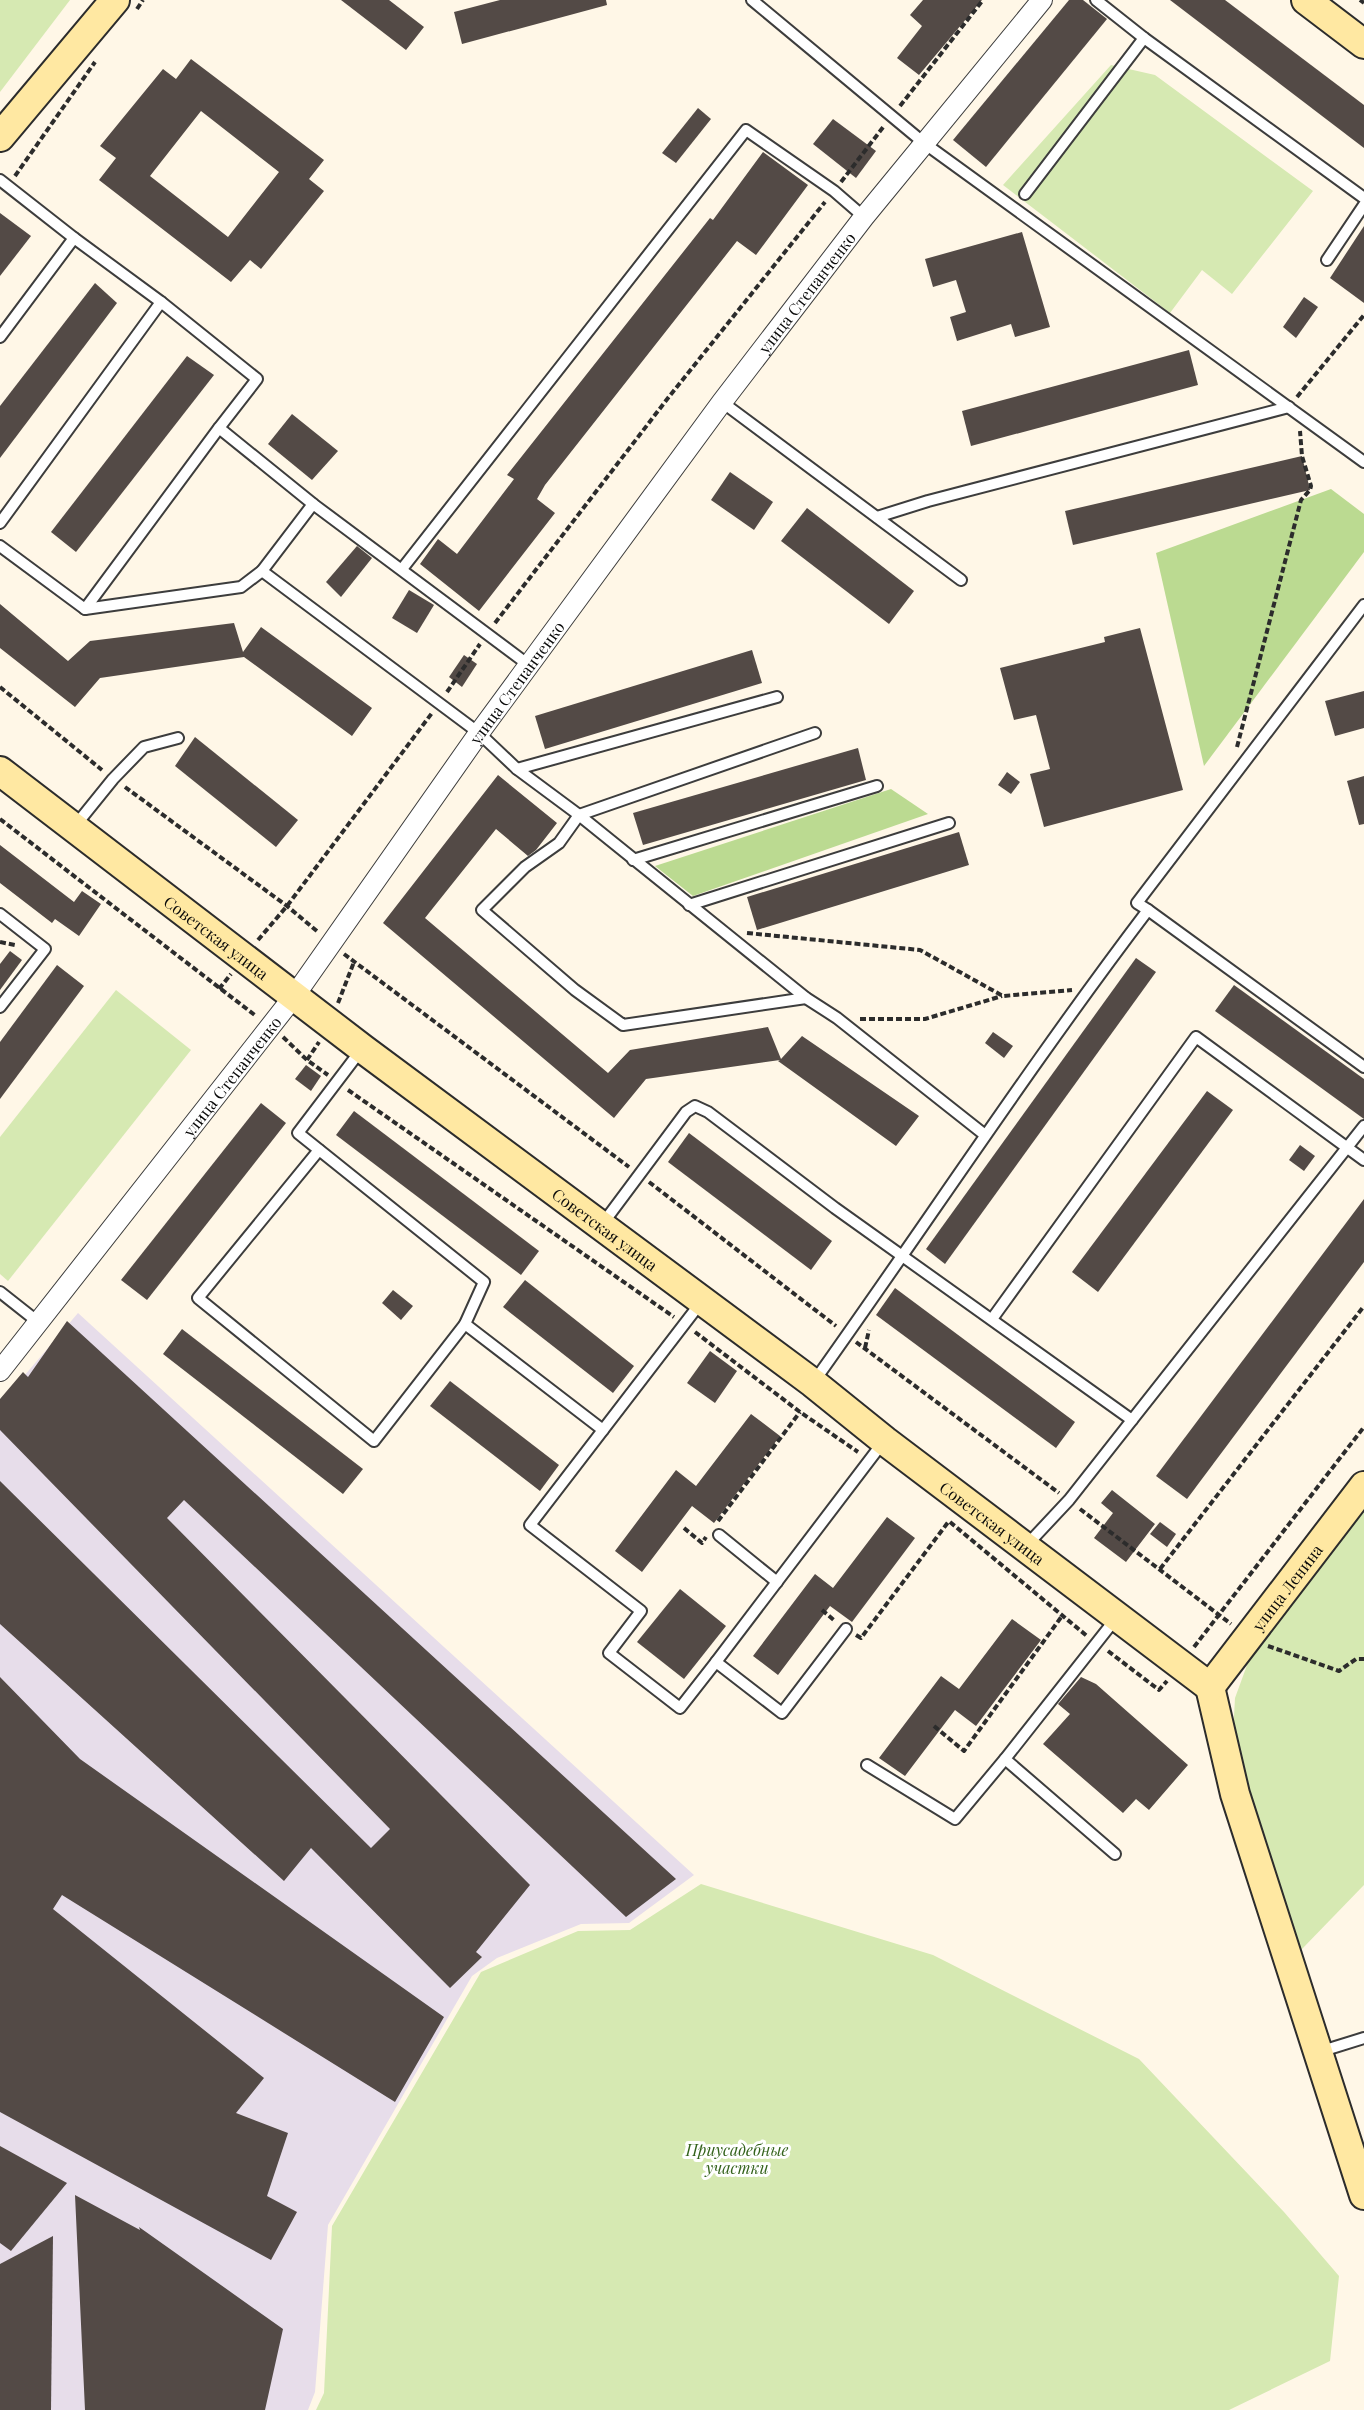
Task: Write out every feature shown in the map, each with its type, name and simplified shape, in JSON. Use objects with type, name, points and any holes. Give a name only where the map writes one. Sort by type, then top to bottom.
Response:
[{"type":"street","name":"улица Степанченко","points":[[0,1371],[295,995],[479,733],[722,402],[864,217],[1042,0]]},
{"type":"street","points":[[1306,0],[1364,44]]},
{"type":"street","points":[[0,137],[122,9]]},
{"type":"street","name":"Советская улица","points":[[0,771],[363,1048],[813,1383],[885,1441],[1210,1687]]},
{"type":"street","name":"улица Ленина","points":[[1210,1687],[1364,1486]]},
{"type":"street","points":[[1210,1687],[1235,1794],[1364,2195]]},
{"type":"lane","points":[[752,0],[924,143],[1364,462]]},
{"type":"lane","points":[[1096,0],[1144,38],[1364,198]]},
{"type":"lane","points":[[1025,194],[1144,38]]},
{"type":"lane","points":[[402,569],[746,130],[834,191],[864,217]]},
{"type":"lane","points":[[4,183],[161,302],[257,379],[85,609]]},
{"type":"lane","points":[[1326,260],[1364,205]]},
{"type":"lane","points":[[0,337],[74,238]]},
{"type":"lane","points":[[0,523],[161,302]]},
{"type":"lane","points":[[722,402],[961,580]]},
{"type":"lane","points":[[877,517],[928,501],[1289,407]]},
{"type":"lane","points":[[219,428],[313,504],[530,666]]},
{"type":"lane","points":[[0,546],[85,609],[242,587],[262,571],[313,504]]},
{"type":"lane","points":[[262,571],[440,702],[479,733],[517,769],[579,814],[806,998],[837,1018],[985,1135]]},
{"type":"lane","points":[[1364,605],[1137,903],[1364,1067]]},
{"type":"lane","points":[[517,769],[777,697]]},
{"type":"lane","points":[[806,998],[623,1025],[575,990],[482,910],[525,867],[559,843],[579,814],[815,733]]},
{"type":"lane","points":[[73,828],[113,779],[144,747],[178,738]]},
{"type":"lane","points":[[633,860],[877,786]]},
{"type":"lane","points":[[689,905],[949,823]]},
{"type":"lane","points":[[813,1383],[903,1257],[985,1135],[1148,910]]},
{"type":"lane","points":[[0,914],[45,949],[0,1007]]},
{"type":"lane","points":[[992,1319],[1196,1037],[1364,1160]]},
{"type":"lane","points":[[319,1150],[198,1298],[374,1441],[465,1324],[484,1282],[298,1133],[363,1048]]},
{"type":"lane","points":[[601,1226],[686,1112],[695,1106],[708,1112],[903,1257],[1132,1420]]},
{"type":"lane","points":[[1025,1547],[1068,1500],[1364,1126]]},
{"type":"lane","points":[[0,1292],[38,1322]]},
{"type":"lane","points":[[702,1301],[530,1525],[641,1611],[609,1653],[680,1708],[885,1441]]},
{"type":"lane","points":[[465,1324],[603,1430]]},
{"type":"lane","points":[[715,1531],[777,1582]]},
{"type":"lane","points":[[867,1765],[955,1819],[1118,1617]]},
{"type":"lane","points":[[716,1662],[782,1713],[846,1629]]},
{"type":"lane","points":[[1005,1759],[1115,1854]]},
{"type":"lane","points":[[1319,2052],[1364,2038]]},
{"type":"path","points":[[122,9],[143,0]]},
{"type":"path","points":[[287,906],[440,702],[486,635],[668,398],[983,0]]},
{"type":"path","points":[[1360,0],[1364,3]]},
{"type":"path","points":[[4,183],[102,54]]},
{"type":"path","points":[[1289,407],[1364,315]]},
{"type":"path","points":[[1237,748],[1301,500],[1311,486],[1302,456],[1299,415]]},
{"type":"path","points":[[0,687],[113,779],[287,906],[332,944],[640,1175],[847,1335],[1160,1569],[1248,1638],[1339,1671],[1356,1659],[1364,1659]]},
{"type":"path","points":[[723,931],[920,950],[1003,996]]},
{"type":"path","points":[[837,1018],[925,1019],[1003,996],[1090,988]]},
{"type":"path","points":[[1160,1569],[1364,1306]]},
{"type":"path","points":[[684,1528],[702,1543],[715,1531],[800,1412]]},
{"type":"path","points":[[822,1610],[861,1638],[949,1521]]},
{"type":"path","points":[[934,1726],[964,1751],[1062,1617]]},
{"type":"shaded area","points":[[78,1313],[694,1875],[629,1923],[581,1924],[497,1958],[472,1976],[328,2225],[315,2392],[308,2410],[0,2410],[0,1404]]},
{"type":"green space","points":[[0,0],[70,0],[0,92]]},
{"type":"green space","points":[[1111,65],[1155,75],[1313,191],[1232,294],[1202,270],[1170,313],[1003,185]]},
{"type":"green space","points":[[1331,489],[1364,514],[1364,552],[1204,766],[1156,553]]},
{"type":"green space","points":[[891,789],[928,814],[693,896],[655,866]]},
{"type":"green space","points":[[116,990],[191,1050],[8,1281],[0,1274],[0,1137]]},
{"type":"green space","points":[[1364,1492],[1364,1885],[1301,1950],[1240,1767],[1233,1735],[1235,1698],[1250,1657]]},
{"type":"green space","name":"Приусадебные участки","points":[[701,1884],[933,1955],[1139,2059],[1284,2212],[1339,2276],[1330,2361],[1229,2410],[316,2410],[324,2393],[332,2226],[481,1972],[578,1931],[630,1930]]},
{"type":"building","points":[[341,0],[389,0],[424,27],[406,50]]},
{"type":"building","points":[[500,0],[606,0],[607,5],[462,44],[454,12]]},
{"type":"building","points":[[923,0],[982,0],[919,75],[897,58],[922,26],[910,15]]},
{"type":"building","points":[[1069,0],[1083,0],[1107,19],[986,167],[953,140]]},
{"type":"building","points":[[1170,0],[1225,0],[1364,105],[1364,148]]},
{"type":"building","points":[[191,59],[324,160],[309,179],[324,191],[261,269],[250,260],[231,282],[99,180],[116,158],[100,146],[163,69],[176,79]],"holes":[[[201,111],[279,172],[228,237],[150,176]]]},
{"type":"building","points":[[698,108],[711,119],[676,163],[662,153]]},
{"type":"building","points":[[833,119],[876,151],[856,178],[813,144]]},
{"type":"building","points":[[763,152],[808,185],[756,255],[737,241],[545,485],[537,499],[555,513],[479,611],[420,564],[438,539],[457,554],[514,479],[507,475],[710,218],[713,220]]},
{"type":"building","points":[[0,213],[31,236],[0,276]]},
{"type":"building","points":[[1364,226],[1364,303],[1330,278]]},
{"type":"building","points":[[1022,232],[1050,327],[1015,337],[1011,324],[957,341],[950,317],[966,312],[956,280],[933,287],[925,259]]},
{"type":"building","points":[[95,283],[117,303],[0,458],[0,406]]},
{"type":"building","points":[[1304,297],[1318,307],[1296,338],[1283,327]]},
{"type":"building","points":[[1189,350],[1198,385],[971,446],[962,411]]},
{"type":"building","points":[[187,356],[214,375],[76,552],[51,532]]},
{"type":"building","points":[[292,414],[338,451],[312,480],[268,444]]},
{"type":"building","points":[[1302,456],[1310,490],[1073,545],[1065,511]]},
{"type":"building","points":[[730,472],[773,502],[754,530],[711,500]]},
{"type":"building","points":[[807,508],[914,591],[889,624],[781,541]]},
{"type":"building","points":[[357,546],[372,558],[341,597],[326,582]]},
{"type":"building","points":[[409,590],[434,605],[417,633],[392,618]]},
{"type":"building","points":[[0,604],[68,661],[90,641],[234,623],[243,652],[261,627],[372,708],[352,736],[244,657],[100,678],[75,707],[0,648]]},
{"type":"building","points":[[1140,628],[1183,790],[1044,827],[1030,774],[1050,769],[1036,715],[1014,720],[1000,668],[1105,642],[1104,637]]},
{"type":"building","points":[[752,650],[762,683],[545,749],[535,716]]},
{"type":"building","points":[[464,655],[477,664],[462,687],[449,677]]},
{"type":"building","points":[[1364,691],[1364,728],[1335,736],[1325,701]]},
{"type":"building","points":[[195,737],[298,820],[276,847],[175,766]]},
{"type":"building","points":[[858,748],[866,780],[643,845],[633,813]]},
{"type":"building","points":[[1007,772],[1020,782],[1011,794],[998,785]]},
{"type":"building","points":[[498,775],[557,823],[536,850],[528,856],[496,829],[425,918],[608,1073],[630,1050],[768,1027],[781,1059],[802,1036],[919,1116],[896,1146],[778,1061],[780,1060],[646,1079],[614,1118],[383,923]]},
{"type":"building","points":[[1364,776],[1364,824],[1359,825],[1347,781]]},
{"type":"building","points":[[959,832],[969,865],[757,930],[747,897]]},
{"type":"building","points":[[0,845],[74,902],[82,891],[101,904],[79,936],[55,919],[52,923],[0,883]]},
{"type":"building","points":[[10,951],[22,960],[0,990],[0,964]]},
{"type":"building","points":[[1136,958],[1156,972],[945,1264],[926,1249]]},
{"type":"building","points":[[57,965],[84,986],[0,1099],[0,1042]]},
{"type":"building","points":[[1234,985],[1364,1079],[1364,1119],[1215,1011]]},
{"type":"building","points":[[993,1032],[1013,1046],[1004,1058],[985,1043]]},
{"type":"building","points":[[306,1065],[321,1076],[311,1091],[295,1079]]},
{"type":"building","points":[[1207,1091],[1233,1110],[1098,1292],[1072,1272]]},
{"type":"building","points":[[261,1103],[286,1123],[147,1300],[121,1280]]},
{"type":"building","points":[[354,1111],[539,1251],[521,1275],[336,1135]]},
{"type":"building","points":[[689,1133],[832,1241],[811,1270],[668,1162]]},
{"type":"building","points":[[1300,1145],[1315,1156],[1304,1171],[1289,1160]]},
{"type":"building","points":[[1364,1199],[1364,1262],[1187,1499],[1156,1476]]},
{"type":"building","points":[[525,1280],[634,1366],[613,1393],[503,1307]]},
{"type":"building","points":[[895,1288],[1075,1422],[1056,1448],[876,1315]]},
{"type":"building","points":[[393,1290],[413,1306],[401,1320],[382,1303]]},
{"type":"building","points":[[67,1321],[676,1879],[626,1917],[184,1500],[167,1518],[530,1885],[476,1952],[482,1957],[450,1988],[311,1848],[284,1881],[0,1624],[0,1481],[371,1848],[390,1829],[0,1430],[0,1399],[23,1372],[28,1377]]},
{"type":"building","points":[[182,1329],[363,1469],[343,1494],[163,1354]]},
{"type":"building","points":[[710,1351],[737,1371],[715,1403],[687,1383]]},
{"type":"building","points":[[450,1381],[559,1465],[540,1491],[430,1406]]},
{"type":"building","points":[[751,1414],[780,1436],[714,1523],[692,1506],[642,1572],[615,1551],[676,1470],[696,1486]]},
{"type":"building","points":[[1112,1490],[1155,1524],[1126,1562],[1094,1538],[1113,1513],[1101,1503]]},
{"type":"building","points":[[887,1517],[915,1538],[852,1622],[830,1606],[778,1675],[753,1656],[815,1574],[833,1588]]},
{"type":"building","points":[[1160,1522],[1176,1534],[1167,1547],[1150,1534]]},
{"type":"building","points":[[680,1589],[726,1626],[684,1679],[637,1642]]},
{"type":"building","points":[[1012,1619],[1041,1640],[976,1726],[955,1710],[905,1776],[879,1758],[941,1676],[959,1689]]},
{"type":"building","points":[[0,1677],[80,1759],[444,2017],[395,2102],[62,1895],[53,1909],[264,2078],[236,2113],[288,2133],[267,2196],[297,2212],[271,2260],[0,2112]]},
{"type":"building","points":[[1081,1677],[1096,1684],[1188,1765],[1149,1810],[1136,1799],[1123,1813],[1043,1744],[1070,1714],[1058,1704]]},
{"type":"building","points":[[0,2146],[67,2183],[11,2251],[0,2243]]},
{"type":"building","points":[[75,2195],[140,2230],[139,2227],[283,2329],[265,2410],[85,2410]]},
{"type":"building","points":[[53,2236],[51,2410],[0,2410],[0,2264]]}]
